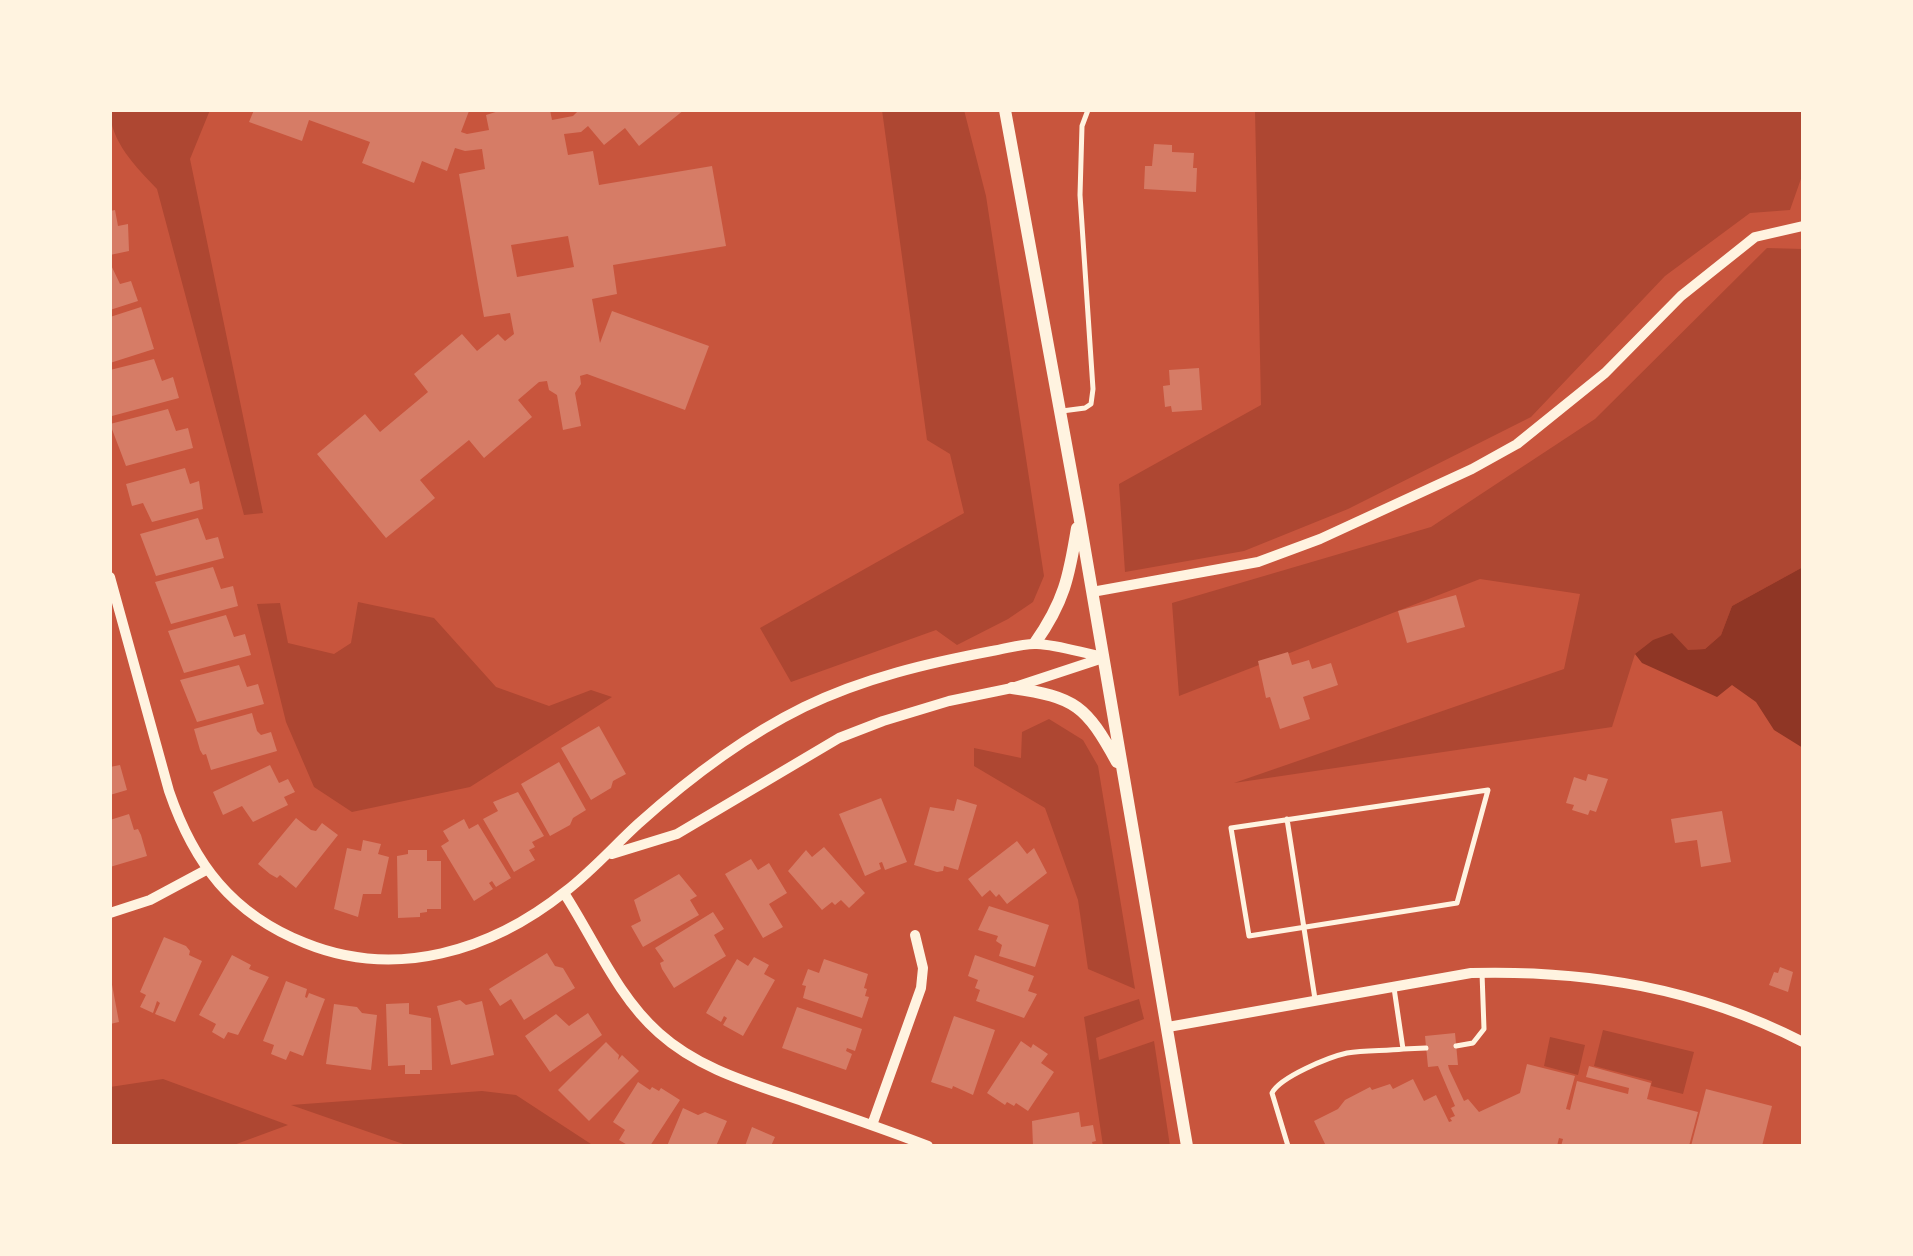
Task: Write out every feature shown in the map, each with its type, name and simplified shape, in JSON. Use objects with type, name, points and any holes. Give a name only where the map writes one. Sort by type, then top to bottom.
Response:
[{"type":"street","points":[[1005,110],[1187,1146]]},
{"type":"street","points":[[1092,592],[1258,562],[1472,469],[1517,444],[1605,373],[1680,296],[1756,237],[1803,226]]},
{"type":"street","points":[[1035,643],[1067,585],[1079,516]]},
{"type":"street","points":[[110,578],[115,613],[169,791],[179,820],[206,870],[242,906],[287,936],[342,955],[392,960],[418,960],[500,934],[564,893],[664,801],[745,741],[805,707],[894,672],[1035,643],[1104,657]]},
{"type":"street","points":[[607,856],[677,834],[840,738],[949,701],[1012,688],[1104,657]]},
{"type":"street","points":[[1012,688],[1051,694],[1086,713],[1122,770]]},
{"type":"street","points":[[110,913],[150,900],[206,870]]},
{"type":"street","points":[[564,893],[622,988],[658,1033],[711,1068],[928,1146]]},
{"type":"street","points":[[872,1125],[921,988],[922,968],[915,935]]},
{"type":"street","points":[[1168,1027],[1482,973],[1558,973],[1666,990],[1733,1010],[1803,1042]]},
{"type":"lane","points":[[1059,411],[1085,408],[1090,404],[1093,389],[1080,195],[1082,126],[1088,110]]},
{"type":"lane","points":[[1488,790],[1457,902],[1248,936],[1231,828],[1288,819],[1488,790]]},
{"type":"lane","points":[[1288,819],[1316,1002]]},
{"type":"lane","points":[[1456,1046],[1473,1043],[1484,1028],[1482,973]]},
{"type":"lane","points":[[1394,988],[1403,1049]]},
{"type":"lane","points":[[1288,1146],[1272,1092],[1283,1079],[1344,1054],[1426,1048]]},
{"type":"shaded area","points":[[110,110],[210,110],[190,159],[263,513],[244,515],[157,189],[119,143]]},
{"type":"shaded area","points":[[882,110],[964,110],[986,196],[1044,576],[1033,602],[957,645],[936,630],[791,682],[760,628],[964,513],[950,454],[927,440]]},
{"type":"shaded area","points":[[1255,110],[1803,110],[1803,173],[1790,210],[1750,213],[1665,276],[1531,417],[1348,509],[1244,551],[1125,572],[1119,484],[1261,405]]},
{"type":"shaded area","points":[[1767,248],[1803,249],[1803,567],[1732,606],[1721,635],[1705,649],[1635,654],[1612,727],[1234,783],[1564,669],[1580,594],[1480,579],[1179,696],[1172,603],[1431,527],[1595,419]]},
{"type":"shaded area","points":[[1803,567],[1803,748],[1774,730],[1756,702],[1732,685],[1717,697],[1642,663],[1635,654],[1653,640],[1672,633],[1688,650],[1705,649],[1721,635],[1732,606]]},
{"type":"shaded area","points":[[358,602],[434,618],[496,687],[549,706],[591,690],[612,697],[470,787],[352,812],[314,787],[286,722],[257,604],[280,603],[288,643],[334,654],[351,643]]},
{"type":"shaded area","points":[[1049,719],[1083,740],[1098,766],[1135,989],[1088,969],[1078,900],[1045,808],[974,766],[974,748],[1021,758],[1022,732]]},
{"type":"shaded area","points":[[1139,999],[1144,1019],[1096,1038],[1099,1060],[1154,1041],[1170,1146],[1103,1146],[1084,1017]]},
{"type":"shaded area","points":[[1603,1030],[1694,1052],[1683,1094],[1651,1086],[1652,1081],[1594,1066]]},
{"type":"shaded area","points":[[1550,1037],[1585,1045],[1578,1075],[1544,1066]]},
{"type":"shaded area","points":[[163,1079],[288,1125],[231,1146],[110,1146],[110,1087]]},
{"type":"shaded area","points":[[482,1091],[516,1095],[594,1146],[409,1146],[291,1105]]},
{"type":"building","points":[[254,110],[465,110],[469,111],[461,132],[467,134],[489,130],[486,115],[502,110],[550,110],[552,120],[573,116],[575,110],[684,110],[639,146],[625,128],[604,145],[588,126],[581,132],[564,134],[568,155],[593,151],[599,185],[712,166],[726,246],[613,265],[617,294],[592,299],[600,343],[612,311],[709,346],[685,410],[587,374],[580,376],[581,384],[575,393],[581,426],[563,430],[557,395],[549,390],[547,381],[539,382],[518,400],[532,417],[484,458],[469,440],[420,480],[435,498],[386,538],[317,454],[365,414],[380,432],[428,392],[414,374],[462,334],[477,351],[498,334],[505,341],[514,334],[510,313],[484,317],[478,284],[459,174],[485,169],[482,149],[455,148],[447,171],[422,161],[414,183],[362,163],[370,142],[309,120],[302,141],[249,122]],"holes":[[[568,236],[574,267],[517,277],[511,245]]]},
{"type":"building","points":[[1154,144],[1172,145],[1172,152],[1194,153],[1196,192],[1144,189],[1145,166],[1152,166]]},
{"type":"building","points":[[115,210],[118,226],[128,224],[129,251],[110,255],[110,211]]},
{"type":"building","points":[[110,263],[120,284],[131,281],[138,301],[110,310]]},
{"type":"building","points":[[141,307],[154,349],[110,363],[110,317]]},
{"type":"building","points":[[154,359],[162,381],[173,377],[179,398],[112,416],[110,370]]},
{"type":"building","points":[[1199,368],[1202,410],[1172,412],[1171,406],[1165,407],[1163,386],[1170,385],[1169,370]]},
{"type":"building","points":[[168,409],[176,431],[188,428],[193,448],[126,466],[110,424]]},
{"type":"building","points":[[185,468],[190,484],[199,481],[203,509],[152,522],[143,503],[132,506],[126,484]]},
{"type":"building","points":[[198,518],[206,540],[218,537],[224,558],[156,576],[140,534]]},
{"type":"building","points":[[213,567],[221,589],[233,586],[238,606],[171,624],[155,582]]},
{"type":"building","points":[[1456,595],[1465,627],[1407,643],[1398,611]]},
{"type":"building","points":[[226,615],[234,637],[245,634],[251,655],[184,673],[168,631]]},
{"type":"building","points":[[1288,652],[1292,665],[1309,660],[1312,669],[1331,663],[1338,685],[1303,697],[1310,719],[1280,729],[1270,697],[1266,698],[1258,661]]},
{"type":"building","points":[[239,665],[247,687],[258,684],[264,704],[197,722],[180,680]]},
{"type":"building","points":[[252,713],[257,731],[261,735],[271,732],[277,751],[211,770],[194,729]]},
{"type":"building","points":[[599,726],[626,774],[591,800],[561,748]]},
{"type":"building","points":[[559,762],[586,810],[550,836],[521,784]]},
{"type":"building","points":[[120,765],[127,790],[110,795],[110,767]]},
{"type":"building","points":[[270,765],[279,783],[288,779],[295,792],[284,797],[288,805],[253,822],[242,806],[223,815],[213,792]]},
{"type":"building","points":[[1588,774],[1608,779],[1596,812],[1590,810],[1588,815],[1572,810],[1574,805],[1566,803],[1574,777],[1586,781]]},
{"type":"building","points":[[518,792],[544,836],[532,842],[535,847],[529,850],[535,860],[514,872],[483,819],[498,811],[493,802]]},
{"type":"building","points":[[881,798],[907,862],[885,870],[879,863],[881,869],[865,876],[839,814]]},
{"type":"building","points":[[957,799],[977,805],[958,870],[944,866],[943,871],[937,872],[914,865],[930,807],[954,811]]},
{"type":"building","points":[[1722,811],[1731,862],[1701,867],[1697,840],[1675,843],[1671,819]]},
{"type":"building","points":[[129,814],[147,856],[110,867],[110,820]]},
{"type":"building","points":[[296,818],[311,830],[316,831],[322,823],[338,835],[296,888],[258,864]]},
{"type":"building","points":[[464,819],[469,829],[478,824],[511,878],[496,887],[492,881],[489,883],[493,889],[474,901],[441,846],[449,841],[443,831]]},
{"type":"building","points":[[363,840],[381,844],[378,854],[389,857],[381,894],[363,894],[358,917],[334,909],[347,848],[361,851]]},
{"type":"building","points":[[1017,841],[1027,854],[1034,848],[1047,873],[1007,904],[990,890],[982,897],[968,879]]},
{"type":"building","points":[[824,847],[865,893],[849,908],[841,900],[822,910],[788,871],[806,850],[812,857]]},
{"type":"building","points":[[408,850],[427,850],[427,861],[441,861],[441,909],[427,909],[420,917],[398,918],[397,856],[408,854]]},
{"type":"building","points":[[751,859],[758,870],[769,863],[787,893],[769,904],[783,927],[763,938],[725,874]]},
{"type":"building","points":[[679,874],[697,896],[690,900],[699,915],[643,947],[631,926],[641,921],[634,900]]},
{"type":"building","points":[[989,906],[1049,925],[1035,967],[999,956],[1002,945],[996,941],[998,936],[978,930]]},
{"type":"building","points":[[713,912],[724,929],[714,935],[726,956],[674,988],[655,948]]},
{"type":"building","points":[[164,937],[186,946],[189,955],[202,961],[175,1022],[155,1014],[160,1003],[157,1001],[153,1013],[140,1007],[146,995],[140,992]]},
{"type":"building","points":[[547,953],[555,966],[563,968],[575,988],[524,1020],[511,999],[500,1006],[489,989]]},
{"type":"building","points":[[232,955],[251,965],[249,969],[269,977],[238,1035],[228,1032],[224,1039],[212,1032],[216,1024],[199,1015]]},
{"type":"building","points":[[975,955],[1034,976],[1028,991],[1037,994],[1024,1018],[976,1001],[978,980],[968,976]]},
{"type":"building","points":[[754,957],[769,965],[764,974],[775,980],[743,1036],[723,1025],[727,1018],[724,1016],[721,1022],[706,1013],[737,959],[748,966]]},
{"type":"building","points":[[824,959],[868,974],[864,988],[865,996],[869,997],[862,1018],[803,998],[806,986],[802,985],[808,969],[819,973]]},
{"type":"building","points":[[1780,967],[1793,972],[1788,992],[1769,985]]},
{"type":"building","points":[[110,974],[119,1022],[110,1024]]},
{"type":"building","points":[[286,981],[307,989],[307,998],[309,993],[325,999],[303,1056],[290,1051],[286,1060],[271,1054],[274,1045],[263,1041]]},
{"type":"building","points":[[460,1000],[466,1005],[482,1001],[494,1055],[451,1065],[437,1006]]},
{"type":"building","points":[[409,1003],[409,1014],[431,1018],[432,1070],[420,1070],[420,1074],[405,1074],[405,1065],[388,1066],[386,1004]]},
{"type":"building","points":[[334,1004],[377,1015],[371,1070],[326,1064]]},
{"type":"building","points":[[797,1007],[862,1029],[855,1051],[847,1048],[852,1054],[846,1070],[782,1048]]},
{"type":"building","points":[[588,1013],[602,1035],[550,1072],[525,1036],[556,1014],[569,1026]]},
{"type":"building","points":[[954,1016],[995,1030],[973,1095],[931,1082]]},
{"type":"building","points":[[1455,1033],[1458,1065],[1448,1065],[1449,1069],[1464,1101],[1468,1099],[1479,1112],[1520,1093],[1527,1064],[1575,1076],[1566,1109],[1570,1110],[1577,1081],[1628,1094],[1629,1088],[1586,1077],[1589,1066],[1651,1083],[1647,1099],[1698,1112],[1689,1146],[1561,1146],[1563,1139],[1559,1138],[1557,1146],[1326,1146],[1314,1121],[1370,1087],[1372,1090],[1390,1084],[1393,1089],[1413,1079],[1424,1101],[1436,1095],[1449,1122],[1452,1121],[1450,1118],[1455,1116],[1451,1108],[1455,1106],[1438,1066],[1428,1067],[1425,1036]]},
{"type":"building","points":[[1021,1041],[1048,1054],[1041,1063],[1054,1072],[1028,1111],[1016,1103],[1005,1105],[987,1093]]},
{"type":"building","points":[[606,1042],[619,1055],[618,1060],[622,1055],[639,1071],[589,1121],[558,1090]]},
{"type":"building","points":[[638,1082],[650,1090],[661,1088],[680,1100],[650,1146],[629,1146],[619,1140],[625,1130],[613,1122]]},
{"type":"building","points":[[1706,1089],[1772,1106],[1762,1146],[1691,1146]]},
{"type":"building","points":[[683,1108],[727,1121],[716,1146],[667,1146]]},
{"type":"building","points":[[1079,1112],[1081,1127],[1093,1125],[1093,1146],[1033,1146],[1032,1121]]},
{"type":"building","points":[[752,1127],[775,1137],[771,1146],[745,1146]]}]
